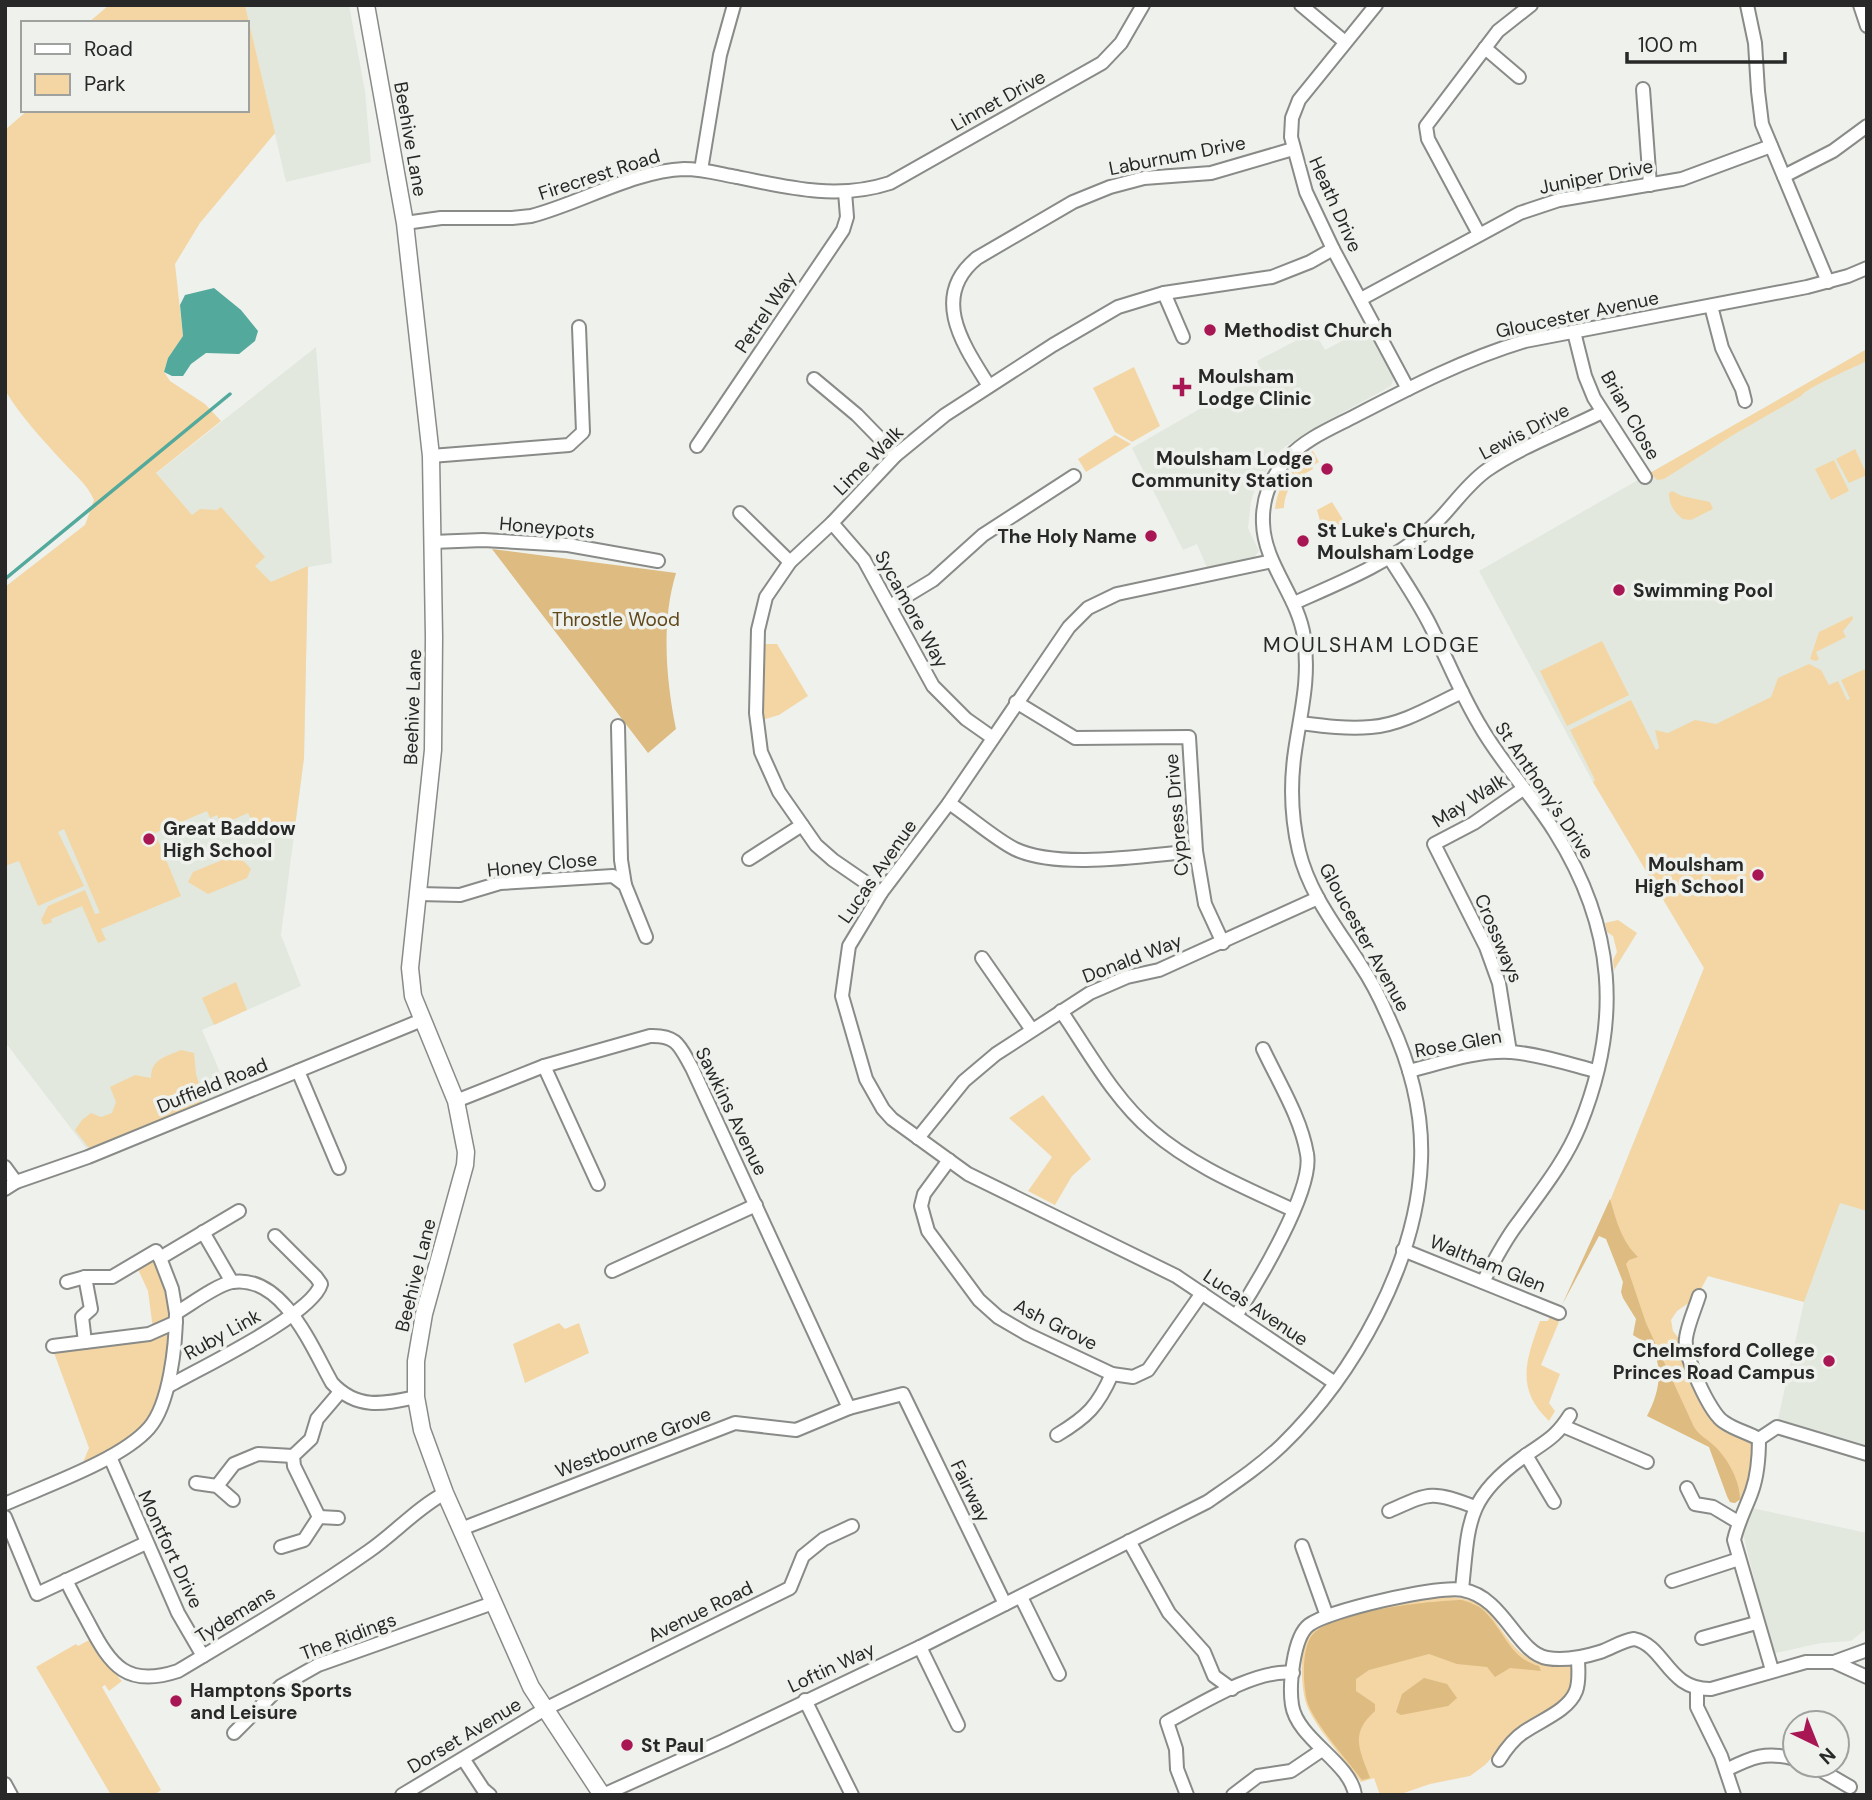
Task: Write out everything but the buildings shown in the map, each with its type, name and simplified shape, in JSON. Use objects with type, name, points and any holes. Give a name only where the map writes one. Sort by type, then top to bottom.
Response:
[{"type":"main road","name":"Beehive Lane","points":[[366,5],[405,223],[431,456],[433,750],[410,968],[413,996],[456,1101],[466,1152],[466,1166],[424,1314],[416,1361],[416,1397],[422,1430],[446,1493],[531,1687],[566,1736],[602,1795]]},
{"type":"street","points":[[701,170],[720,55],[734,5]]},
{"type":"street","name":"Linnet Drive","points":[[845,192],[890,183],[1091,69],[1112,54],[1121,43],[1143,5]]},
{"type":"street","points":[[1301,5],[1345,42]]},
{"type":"street","name":"Heath Drive","points":[[1376,5],[1299,100],[1291,128],[1293,149],[1306,192],[1333,249],[1408,389]]},
{"type":"street","points":[[1479,234],[1428,139],[1426,126],[1498,31],[1531,5]]},
{"type":"street","points":[[1747,5],[1755,43],[1759,106],[1771,146],[1828,282]]},
{"type":"street","points":[[1860,5],[1867,26]]},
{"type":"street","points":[[1485,48],[1519,77]]},
{"type":"street","points":[[1643,89],[1650,186]]},
{"type":"street","points":[[1784,176],[1833,151],[1867,126]]},
{"type":"street","name":"Juniper Drive","points":[[1361,299],[1520,213],[1559,200],[1682,179],[1771,146]]},
{"type":"street","name":"Laburnum Drive","points":[[989,386],[963,344],[954,315],[957,287],[966,270],[977,258],[1073,202],[1110,187],[1144,178],[1210,173],[1293,149]]},
{"type":"street","name":"Firecrest Road","points":[[405,223],[441,218],[531,216],[669,170],[701,170],[801,191],[845,192]]},
{"type":"street","name":"Petrel Way","points":[[697,446],[843,230],[847,217],[845,192]]},
{"type":"street","name":"Lime Walk","points":[[881,893],[816,845],[779,792],[761,752],[756,713],[758,630],[766,597],[790,562],[832,523],[896,454],[945,415],[1118,307],[1164,293],[1272,277],[1310,262],[1333,249]]},
{"type":"street","name":"Gloucester Avenue","points":[[1074,1570],[1207,1502],[1251,1472],[1306,1421],[1356,1353],[1372,1323],[1403,1250],[1413,1218],[1422,1160],[1416,1101],[1409,1071],[1391,1023],[1363,969],[1318,898],[1300,856],[1292,813],[1293,766],[1306,696],[1307,666],[1303,632],[1294,603],[1272,561],[1265,540],[1265,497],[1281,466],[1306,443],[1408,389],[1494,350],[1525,341],[1828,282],[1867,268]]},
{"type":"street","points":[[1164,293],[1183,337]]},
{"type":"street","points":[[1711,306],[1722,348],[1745,401]]},
{"type":"street","points":[[431,456],[569,444],[583,432],[579,327]]},
{"type":"street","name":"Brian Close","points":[[1574,332],[1585,376],[1602,412],[1645,477]]},
{"type":"street","points":[[814,379],[858,415],[896,454]]},
{"type":"street","name":"Lewis Drive","points":[[1294,603],[1389,557],[1427,531],[1467,487],[1486,471],[1602,412]]},
{"type":"street","points":[[890,606],[933,580],[983,535],[1074,476]]},
{"type":"street","points":[[740,513],[790,562]]},
{"type":"street","name":"Sycamore Way","points":[[832,523],[864,559],[933,686],[966,719],[993,738]]},
{"type":"street","name":"Honeypots","points":[[432,542],[483,540],[568,545],[658,561]]},
{"type":"street","name":"St Anthony's Drive","points":[[1389,557],[1433,630],[1486,736],[1555,832],[1582,881],[1596,921],[1606,963],[1608,1006],[1604,1043],[1580,1127],[1556,1174],[1518,1223],[1483,1282]]},
{"type":"street","name":"Lucas Avenue","points":[[1272,561],[1117,594],[1088,608],[1069,627],[949,803],[881,893],[849,946],[842,996],[870,1090],[892,1119],[985,1183],[1176,1276],[1335,1383]]},
{"type":"street","points":[[1300,723],[1334,727],[1373,727],[1405,718],[1462,692]]},
{"type":"street","name":"Cypress Drive","points":[[1016,702],[1075,738],[1189,737],[1196,851],[1205,904],[1223,943]]},
{"type":"street","name":"Honey Close","points":[[618,726],[621,860],[625,885],[646,937]]},
{"type":"street","name":"May Walk","points":[[1434,844],[1474,822],[1523,789]]},
{"type":"street","points":[[949,803],[1015,849],[1047,858],[1081,859],[1196,851]]},
{"type":"street","points":[[749,859],[802,825]]},
{"type":"street","name":"Crossways","points":[[1434,844],[1486,947],[1499,983],[1510,1052]]},
{"type":"street","name":"Honey Close","points":[[419,894],[460,895],[500,883],[613,876],[625,885]]},
{"type":"street","name":"Donald Way","points":[[918,1138],[964,1081],[996,1054],[1090,992],[1127,977],[1159,970],[1318,898]]},
{"type":"street","points":[[982,958],[1032,1030]]},
{"type":"street","points":[[1061,1011],[1100,1070],[1151,1130],[1182,1154],[1214,1173],[1293,1210]]},
{"type":"street","name":"Duffield Road","points":[[5,1167],[11,1186],[422,1020]]},
{"type":"street","name":"Sawkins Avenue","points":[[456,1101],[544,1066],[650,1036],[665,1036],[677,1043],[692,1068],[849,1408]]},
{"type":"street","points":[[1236,1316],[1258,1282],[1293,1210],[1304,1182],[1308,1157],[1301,1131],[1263,1049]]},
{"type":"street","name":"Rose Glen","points":[[1409,1071],[1449,1060],[1510,1052],[1596,1071]]},
{"type":"street","points":[[544,1066],[598,1184]]},
{"type":"street","points":[[298,1072],[339,1168]]},
{"type":"street","name":"Ash Grove","points":[[949,1160],[924,1194],[921,1206],[928,1231],[979,1300],[1013,1326],[1112,1374],[1133,1377],[1148,1370],[1202,1293]]},
{"type":"street","points":[[612,1271],[756,1205]]},
{"type":"street","points":[[160,1258],[239,1211]]},
{"type":"street","points":[[203,1232],[232,1282]]},
{"type":"street","name":"Ruby Link","points":[[169,1385],[293,1315],[319,1291],[321,1284],[316,1277],[275,1236]]},
{"type":"street","name":"Waltham Glen","points":[[1403,1250],[1559,1313]]},
{"type":"street","points":[[5,1504],[110,1457],[134,1443],[151,1426],[169,1385],[176,1318],[172,1289],[156,1251],[112,1277],[66,1282]]},
{"type":"street","points":[[85,1278],[91,1309],[82,1317],[85,1342]]},
{"type":"street","points":[[53,1346],[149,1335],[232,1282],[251,1284],[267,1289],[280,1299],[293,1315],[332,1383],[340,1392],[361,1403],[393,1402],[416,1397]]},
{"type":"street","points":[[1699,1296],[1685,1340],[1692,1365],[1714,1413],[1723,1422],[1746,1430],[1759,1439]]},
{"type":"street","points":[[1057,1435],[1083,1418],[1095,1406],[1112,1374]]},
{"type":"street","points":[[216,1486],[234,1464],[258,1454],[293,1456],[312,1438],[317,1419],[340,1392]]},
{"type":"street","name":"Westbourne Grove","points":[[461,1529],[735,1423],[796,1430],[849,1408],[903,1394]]},
{"type":"street","name":"Fairway","points":[[903,1394],[1005,1604]]},
{"type":"street","points":[[1462,1589],[1467,1540],[1475,1507],[1492,1482],[1554,1436],[1567,1420],[1647,1462]]},
{"type":"street","points":[[1759,1439],[1777,1427],[1867,1454]]},
{"type":"street","points":[[1759,1439],[1759,1462],[1752,1491],[1738,1522],[1734,1540],[1772,1671]]},
{"type":"street","points":[[1526,1455],[1554,1502]]},
{"type":"street","points":[[293,1456],[294,1466],[320,1517]]},
{"type":"street","name":"Montfort Drive","points":[[110,1457],[178,1613],[203,1656]]},
{"type":"street","points":[[196,1483],[216,1486],[233,1500]]},
{"type":"street","points":[[1687,1488],[1695,1504],[1713,1507],[1738,1522]]},
{"type":"street","name":"Tydemans","points":[[66,1580],[104,1654],[121,1669],[138,1676],[161,1677],[178,1671],[203,1656],[369,1551],[433,1499],[446,1493]]},
{"type":"street","points":[[1389,1511],[1426,1494],[1450,1497],[1475,1507]]},
{"type":"street","points":[[5,1517],[37,1594],[146,1543]]},
{"type":"street","points":[[320,1517],[338,1518]]},
{"type":"street","points":[[281,1547],[304,1541],[320,1517]]},
{"type":"street","name":"Avenue Road","points":[[545,1709],[790,1588],[803,1556],[824,1539],[852,1526]]},
{"type":"street","points":[[1129,1541],[1161,1600],[1204,1652],[1214,1676],[1232,1689]]},
{"type":"street","points":[[1302,1546],[1327,1616]]},
{"type":"street","points":[[1672,1581],[1739,1559]]},
{"type":"street","name":"Loftin Way","points":[[602,1795],[723,1741],[1074,1570]]},
{"type":"street","points":[[1355,1795],[1351,1781],[1302,1726],[1292,1708],[1293,1673],[1300,1636],[1309,1625],[1327,1616],[1375,1601],[1462,1589],[1479,1595],[1495,1607],[1535,1654],[1548,1658],[1578,1658],[1600,1652],[1625,1640],[1642,1640],[1679,1679],[1698,1689],[1731,1684],[1806,1662],[1834,1662],[1867,1650]]},
{"type":"street","points":[[1021,1597],[1059,1674]]},
{"type":"street","name":"The Ridings","points":[[234,1732],[281,1686],[318,1665],[494,1603]]},
{"type":"street","points":[[1702,1638],[1756,1623]]},
{"type":"street","points":[[920,1647],[958,1725]]},
{"type":"street","points":[[1499,1760],[1508,1746],[1523,1732],[1568,1703],[1575,1692],[1579,1677],[1578,1658]]},
{"type":"street","points":[[1834,1662],[1867,1677]]},
{"type":"street","points":[[1187,1795],[1177,1769],[1175,1749],[1167,1722],[1262,1674],[1280,1671],[1293,1673]]},
{"type":"street","points":[[1208,1700],[1214,1676]]},
{"type":"street","points":[[1698,1689],[1697,1707],[1726,1770],[1734,1795]]},
{"type":"street","points":[[805,1700],[852,1795]]},
{"type":"street","name":"Dorset Avenue","points":[[402,1795],[545,1709]]},
{"type":"street","points":[[1233,1795],[1258,1776],[1291,1771],[1322,1750]]},
{"type":"street","points":[[1726,1770],[1752,1757],[1781,1755]]},
{"type":"street","points":[[464,1759],[483,1789],[490,1795]]},
{"type":"street","points":[[1836,1779],[1850,1787]]},
{"type":"street","points":[[5,1784],[11,1795]]},
{"type":"shaded area","points":[[245,5],[349,5],[365,91],[371,162],[286,182]]},
{"type":"shaded area","points":[[214,288],[241,310],[258,331],[255,341],[239,354],[206,353],[191,364],[183,376],[172,376],[164,372],[168,358],[183,336],[180,305],[185,295]]},
{"type":"shaded area","points":[[1366,328],[1394,378],[1391,386],[1325,422],[1277,454],[1266,472],[1259,476],[1251,502],[1248,528],[1259,551],[1251,561],[1208,570],[1197,544],[1183,550],[1132,448],[1262,373],[1257,361],[1314,331],[1325,350]]},
{"type":"shaded area","name":"Great Baddow High School","points":[[316,347],[332,563],[308,567],[304,758],[281,935],[301,986],[202,1030],[228,1091],[86,1148],[5,1042],[5,587],[85,525],[96,521]]},
{"type":"shaded area","name":"Moulsham High School","points":[[1867,349],[1867,1445],[1778,1419],[1804,1302],[1638,1257],[1606,1211],[1704,968],[1593,782],[1479,571]]},
{"type":"shaded area","points":[[1752,1508],[1867,1533],[1867,1628],[1851,1641],[1821,1643],[1776,1653],[1772,1651],[1743,1534]]},
{"type":"green space","points":[[109,5],[245,5],[275,133],[200,223],[175,264],[183,336],[168,358],[164,372],[170,381],[205,404],[221,421],[156,473],[192,515],[200,509],[217,510],[221,507],[265,557],[255,566],[271,582],[308,566],[304,758],[295,826],[259,838],[248,813],[221,825],[217,815],[210,818],[207,811],[155,833],[181,896],[101,929],[106,940],[98,943],[82,906],[51,919],[52,922],[44,925],[41,920],[48,906],[85,890],[95,914],[100,913],[64,829],[58,832],[84,886],[38,906],[19,861],[5,866],[5,587],[85,525],[94,500],[84,484],[25,419],[5,390],[5,130],[26,112],[248,112],[248,21],[90,21]]},
{"type":"green space","points":[[1867,349],[1867,361],[1811,388],[1664,479],[1657,480],[1650,473]]},
{"type":"green space","points":[[1134,367],[1160,426],[1132,442],[1115,432],[1093,388]]},
{"type":"green space","points":[[1115,435],[1131,444],[1086,472],[1078,459]]},
{"type":"green space","points":[[1855,449],[1867,475],[1849,483],[1836,459]]},
{"type":"green space","points":[[1313,451],[1319,462],[1292,484],[1284,508],[1275,509],[1279,491],[1287,476]]},
{"type":"green space","points":[[1834,460],[1849,491],[1831,500],[1815,469]]},
{"type":"green space","points":[[1672,491],[1710,502],[1713,509],[1691,520],[1683,519],[1671,505],[1669,493]]},
{"type":"green space","points":[[1332,502],[1347,526],[1323,532],[1317,510]]},
{"type":"green space","name":"Throstle Wood","points":[[492,549],[676,573],[668,611],[667,651],[676,729],[648,753]]},
{"type":"green space","points":[[1852,616],[1853,619],[1843,631],[1846,637],[1816,652],[1819,659],[1816,661],[1810,659],[1819,632]]},
{"type":"green space","points":[[1602,641],[1629,695],[1567,726],[1540,671]]},
{"type":"green space","points":[[761,644],[777,644],[808,696],[779,715],[759,721]]},
{"type":"green space","points":[[1809,664],[1821,670],[1829,685],[1838,681],[1847,700],[1850,699],[1841,680],[1867,668],[1867,1211],[1840,1203],[1804,1302],[1708,1276],[1696,1298],[1677,1311],[1671,1320],[1673,1331],[1681,1341],[1707,1409],[1751,1440],[1753,1445],[1754,1460],[1747,1491],[1735,1503],[1730,1502],[1727,1496],[1709,1447],[1692,1438],[1619,1264],[1606,1211],[1704,968],[1593,782],[1595,780],[1570,730],[1631,700],[1656,750],[1659,748],[1655,730],[1668,733],[1695,720],[1716,724],[1771,697],[1778,678]]},
{"type":"green space","points":[[237,854],[251,869],[247,878],[208,894],[188,882],[193,872]]},
{"type":"green space","points":[[1618,920],[1637,933],[1614,970],[1613,960],[1617,952],[1613,936],[1607,932],[1605,923]]},
{"type":"green space","points":[[236,982],[247,1010],[214,1025],[202,998]]},
{"type":"green space","points":[[181,1050],[194,1053],[196,1074],[203,1098],[199,1105],[89,1148],[75,1130],[91,1113],[101,1117],[112,1113],[116,1102],[110,1087],[135,1075],[151,1078],[156,1063]]},
{"type":"green space","points":[[1043,1095],[1091,1159],[1072,1176],[1055,1205],[1028,1191],[1052,1157],[1009,1118]]},
{"type":"green space","points":[[1610,1199],[1624,1238],[1638,1257],[1626,1264],[1646,1323],[1694,1427],[1717,1448],[1731,1468],[1738,1484],[1740,1499],[1735,1503],[1730,1502],[1727,1496],[1709,1447],[1647,1416],[1657,1391],[1658,1364],[1649,1346],[1633,1335],[1636,1319],[1623,1298],[1623,1282],[1606,1239],[1599,1236],[1562,1305]]},
{"type":"green space","points":[[151,1258],[156,1259],[163,1270],[174,1320],[153,1329],[148,1291],[137,1267]]},
{"type":"green space","points":[[1551,1314],[1561,1317],[1541,1365],[1560,1374],[1549,1403],[1555,1411],[1549,1421],[1531,1397],[1526,1374],[1540,1321],[1548,1321]]},
{"type":"green space","points":[[559,1323],[565,1329],[579,1323],[589,1353],[525,1383],[513,1344]]},
{"type":"green space","points":[[173,1329],[162,1392],[148,1425],[127,1442],[82,1465],[89,1448],[53,1350]]},
{"type":"green space","points":[[1446,1597],[1465,1599],[1482,1606],[1510,1642],[1532,1660],[1550,1665],[1572,1665],[1573,1679],[1568,1694],[1470,1776],[1430,1784],[1398,1795],[1380,1795],[1374,1778],[1361,1782],[1310,1712],[1304,1696],[1302,1678],[1305,1641],[1317,1627],[1351,1614],[1394,1604]]},
{"type":"green space","points":[[1462,1600],[1485,1611],[1515,1651],[1529,1663],[1539,1666],[1541,1671],[1510,1668],[1495,1677],[1487,1667],[1457,1664],[1429,1654],[1369,1670],[1356,1679],[1356,1691],[1375,1704],[1375,1711],[1367,1719],[1359,1735],[1360,1751],[1370,1778],[1362,1780],[1323,1730],[1307,1701],[1304,1666],[1309,1640],[1325,1626],[1362,1613],[1428,1602]]},
{"type":"green space","points":[[91,1639],[122,1681],[109,1691],[105,1685],[102,1687],[161,1790],[154,1795],[111,1795],[36,1667],[76,1644],[78,1646]]},
{"type":"green space","points":[[1424,1678],[1447,1684],[1457,1698],[1448,1706],[1401,1715],[1396,1712],[1402,1694]]},
{"type":"waterway","points":[[5,579],[230,394]]},
{"type":"place","name":"Methodist Church","points":[[1210,330]]},
{"type":"place","name":"Moulsham Lodge Clinic","points":[[1182,387]]},
{"type":"place","name":"Moulsham Lodge Community Station","points":[[1327,469]]},
{"type":"place","name":"The Holy Name","points":[[1151,536]]},
{"type":"place","name":"St Luke's Church, Moulsham Lodge","points":[[1303,541]]},
{"type":"place","name":"Swimming Pool","points":[[1619,590]]},
{"type":"place","name":"Great Baddow High School","points":[[149,839]]},
{"type":"place","name":"Moulsham High School","points":[[1758,875]]},
{"type":"place","name":"Chelmsford College Princes Road Campus","points":[[1829,1361]]},
{"type":"place","name":"Hamptons Sports and Leisure","points":[[176,1701]]},
{"type":"place","name":"St Paul","points":[[627,1745]]},
{"type":"district","name":"MOULSHAM LODGE","points":[[1372,645]]}]
